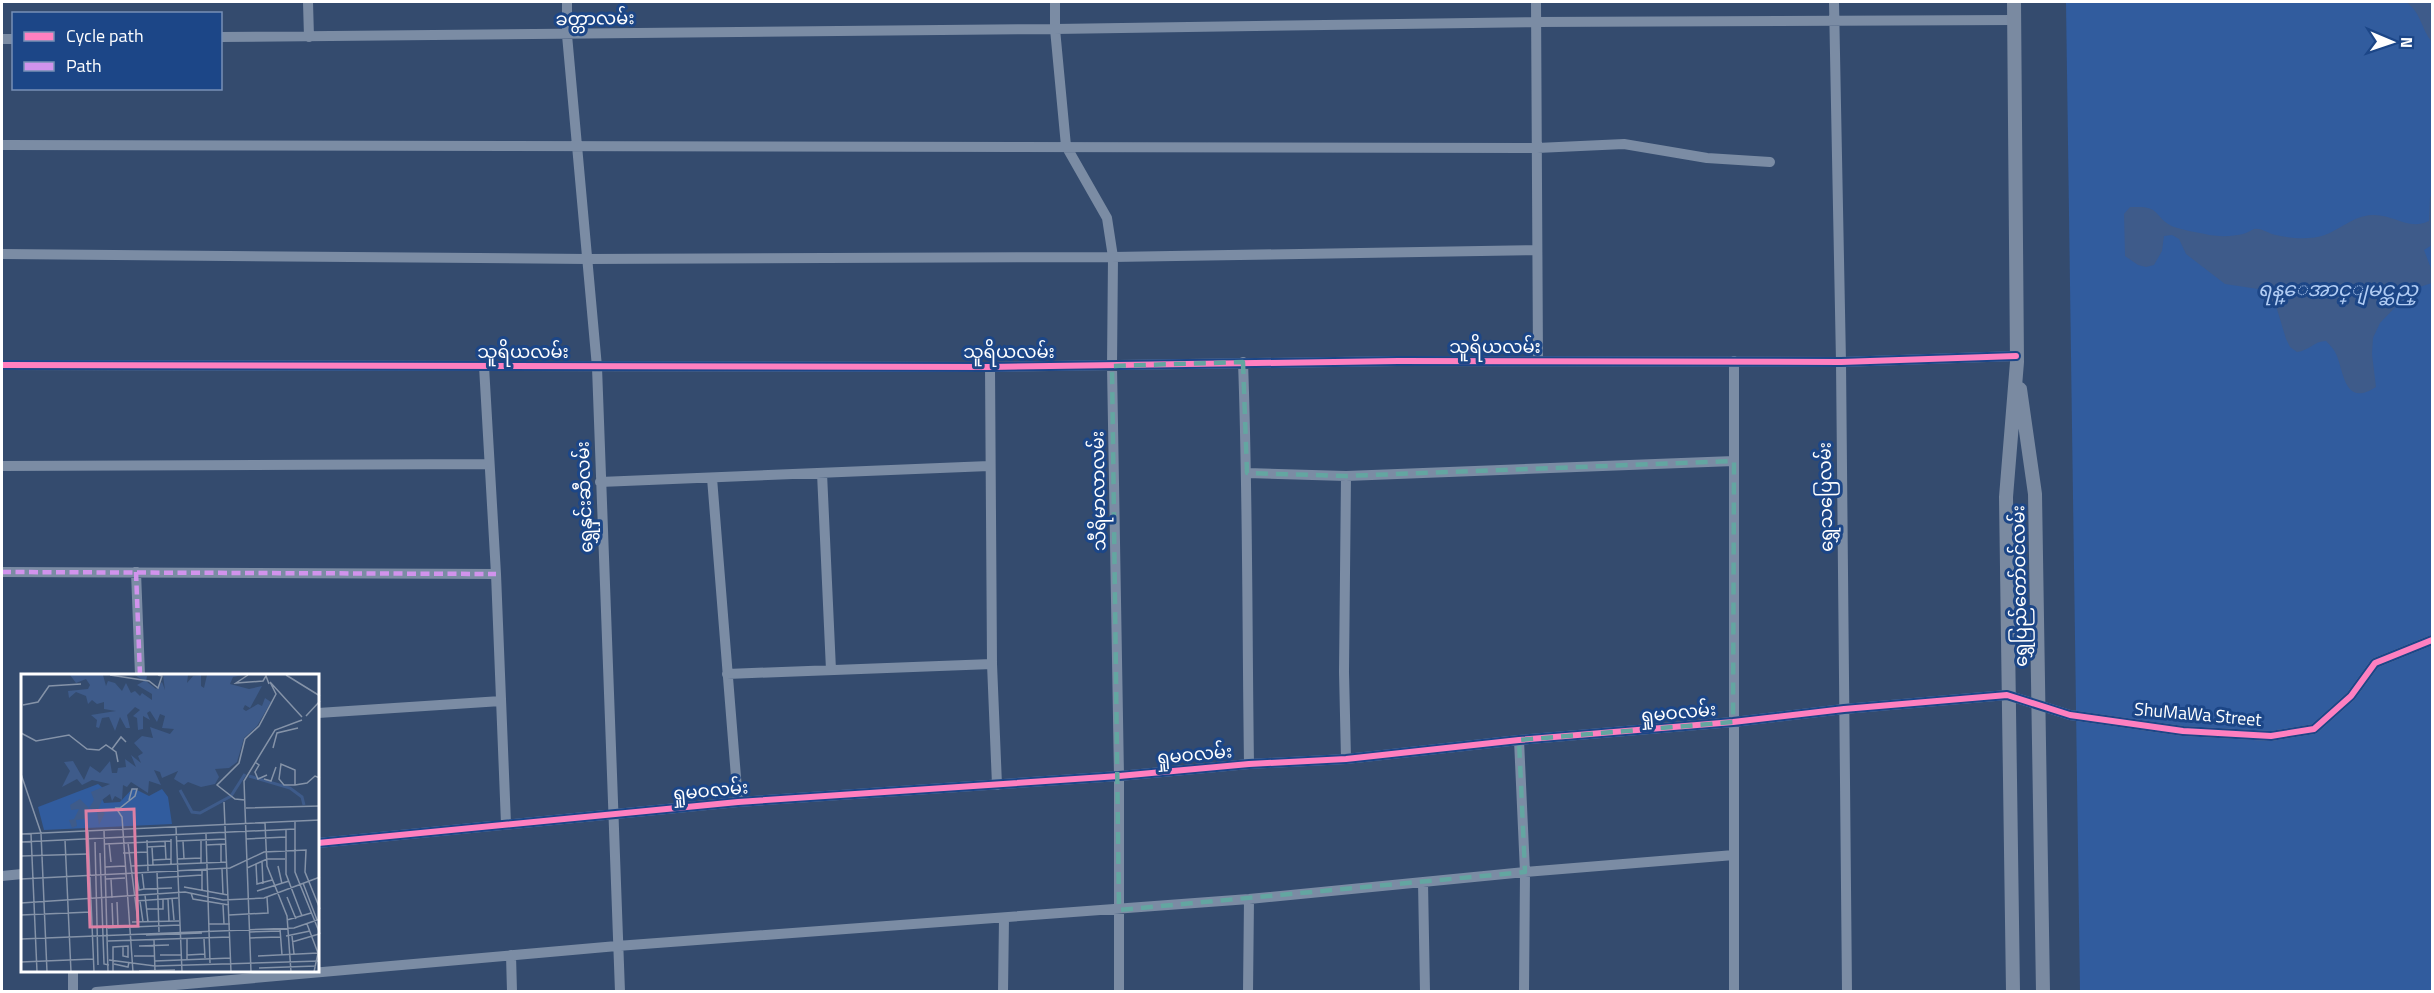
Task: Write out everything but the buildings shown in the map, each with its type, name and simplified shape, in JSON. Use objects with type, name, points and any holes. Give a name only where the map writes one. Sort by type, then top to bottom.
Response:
[{"type":"main road","name":"ရွှေပြည်တော်ဝင်လမ်း","points":[[2013,992],[2006,497],[2017,359],[2014,2]]},
{"type":"main road","name":"ရွှေပြည်တော်ဝင်လမ်း","points":[[2017,359],[2036,494],[2043,992]]},
{"type":"street","points":[[308,2],[309,37]]},
{"type":"street","name":"ရွှေနှင်းဆီလမ်း","points":[[567,2],[567,35],[597,366],[620,992]]},
{"type":"street","name":"သီရိမာလာလမ်း","points":[[1055,2],[1055,29],[1066,146],[1107,218],[1113,256],[1112,366],[1119,776],[1119,992]]},
{"type":"street","points":[[1536,2],[1538,361]]},
{"type":"street","name":"ရွှေသပြေလမ်း","points":[[1834,2],[1841,362],[1847,992]]},
{"type":"street","name":"ခတ္တာလမ်း","points":[[222,37],[567,35],[1536,22],[2014,20]]},
{"type":"street","points":[[2,145],[1537,148],[1624,144],[1707,158],[1770,162]]},
{"type":"street","points":[[2,254],[587,259],[1113,256],[1537,250]]},
{"type":"street","name":"သူရိယလမ်း","points":[[2,365],[990,367],[1243,362],[1841,362],[2017,359]]},
{"type":"street","points":[[1734,361],[1734,992]]},
{"type":"street","points":[[1243,362],[1247,473],[1249,764]]},
{"type":"street","points":[[484,366],[496,574],[506,824]]},
{"type":"street","points":[[990,367],[992,663],[997,785]]},
{"type":"street","points":[[1247,473],[1346,476],[1734,461]]},
{"type":"street","points":[[2,466],[489,464]]},
{"type":"street","points":[[600,482],[989,466]]},
{"type":"street","points":[[822,473],[831,670]]},
{"type":"street","points":[[1346,476],[1344,672],[1346,759]]},
{"type":"street","points":[[712,478],[738,802]]},
{"type":"street","points":[[2,572],[496,574]]},
{"type":"street","points":[[136,572],[140,674]]},
{"type":"street","name":"ShuMaWa Street","points":[[2070,715],[2182,731],[2240,735],[2271,736],[2314,729],[2351,696],[2375,663],[2433,640]]},
{"type":"street","points":[[727,674],[992,663]]},
{"type":"street","name":"ရှုမဝလမ်း","points":[[320,843],[738,802],[1119,776],[1249,764],[1346,759],[1519,740],[2007,695],[2070,715]]},
{"type":"street","points":[[320,713],[501,701]]},
{"type":"street","points":[[1519,740],[1525,872],[1524,992]]},
{"type":"street","points":[[96,992],[618,946],[1119,910],[1734,855]]},
{"type":"street","points":[[2,876],[21,874]]},
{"type":"street","points":[[1423,882],[1425,992]]},
{"type":"street","points":[[1248,992],[1249,899]]},
{"type":"street","points":[[1004,918],[1004,992]]},
{"type":"street","points":[[511,955],[512,992]]},
{"type":"street","points":[[73,972],[73,992]]},
{"type":"highlighted area","points":[[1243,362],[1247,473],[1346,476],[1734,461],[1733,722],[1519,740],[1525,872],[1119,910],[1112,366]]},
{"type":"shaded area","points":[[2066,2],[2432,2],[2432,991],[2080,991]]},
{"type":"water","points":[[2406,2],[2432,2],[2432,42],[2415,11]]},
{"type":"water","name":"ရန္ေအာင္ျမင္ဆည္","points":[[2432,195],[2432,245],[2424,250],[2432,271],[2432,283],[2413,289],[2380,323],[2373,338],[2372,354],[2376,387],[2365,392],[2357,393],[2350,390],[2335,352],[2326,341],[2297,352],[2290,347],[2286,339],[2276,306],[2258,289],[2225,284],[2186,254],[2179,239],[2172,235],[2164,236],[2162,251],[2154,265],[2146,267],[2138,265],[2125,256],[2124,214],[2130,207],[2151,209],[2170,225],[2210,235],[2236,235],[2257,229],[2284,237],[2310,238],[2322,236],[2353,221],[2372,215],[2421,224],[2429,221]]},
{"type":"marked path","points":[[2,572],[496,574]]},
{"type":"marked path","points":[[136,572],[140,674]]},
{"type":"cycle path","points":[[2,365],[990,367],[1398,361],[1841,362],[2016,356]]},
{"type":"cycle path","points":[[320,843],[738,802],[1119,776],[1249,764],[1346,759],[1519,740],[2007,695],[2070,715],[2183,731],[2271,736],[2314,729],[2351,696],[2375,663],[2432,640]]}]
